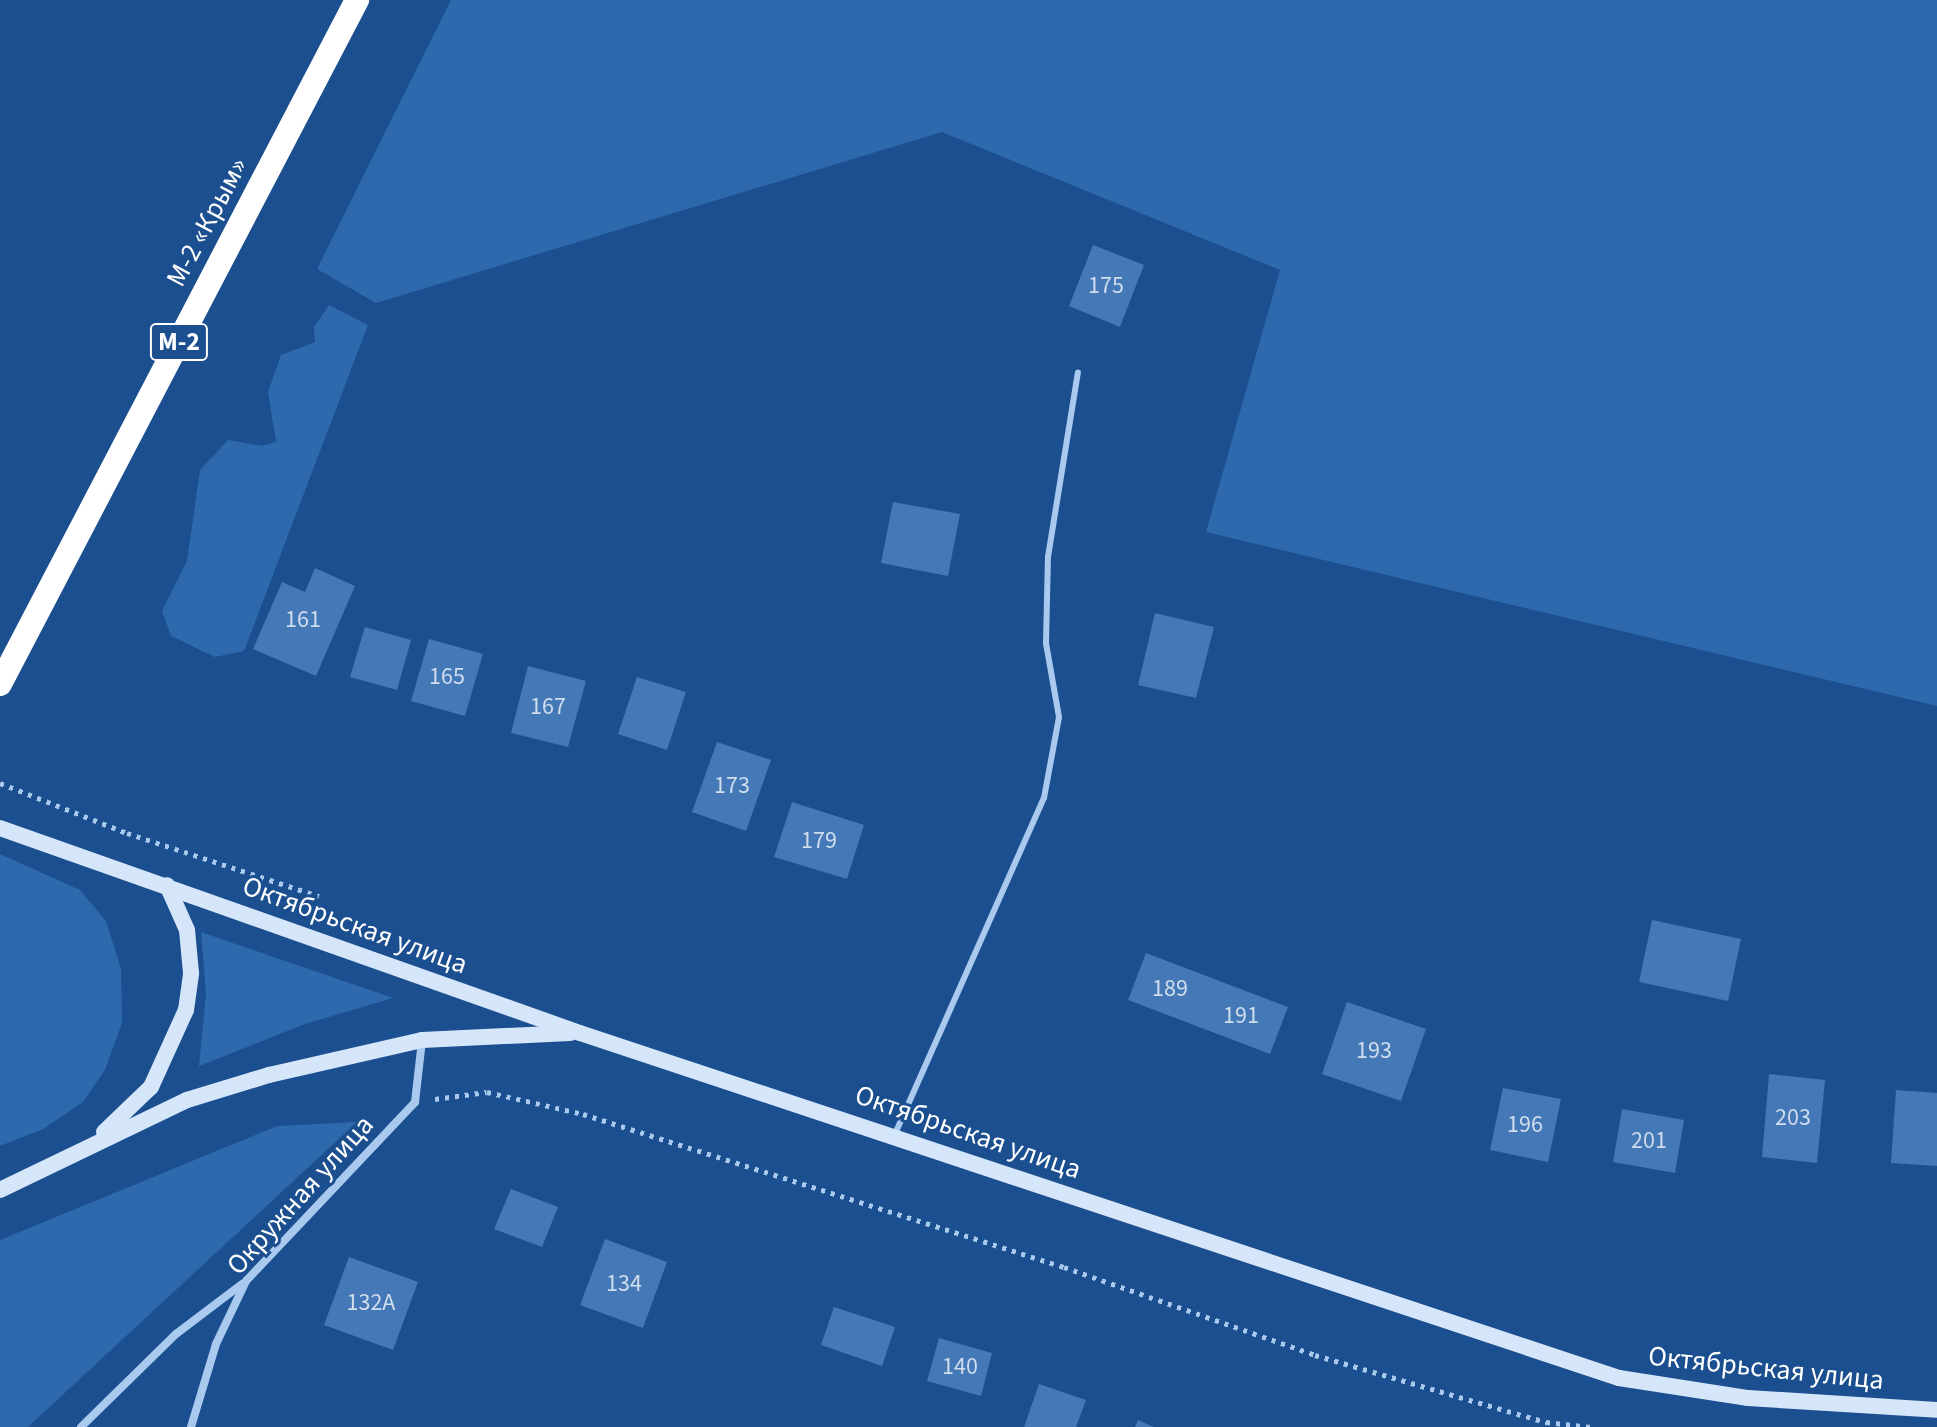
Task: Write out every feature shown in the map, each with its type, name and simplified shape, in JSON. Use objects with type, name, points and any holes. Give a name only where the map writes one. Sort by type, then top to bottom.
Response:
[{"type":"highway","name":"М-2 «Крым»","points":[[0,684],[357,0]]},
{"type":"main road","name":"Октябрьская улица","points":[[0,828],[580,1033],[895,1134],[1619,1378],[1748,1398],[1937,1410]]},
{"type":"main road","points":[[94,1142],[151,1087],[186,1010],[191,973],[187,930],[167,885]]},
{"type":"main road","points":[[4,1187],[187,1100],[342,1056],[422,1040],[580,1033]]},
{"type":"street","points":[[415,1102],[422,1040]]},
{"type":"street","name":"Окружная улица","points":[[191,1427],[216,1344],[246,1281],[415,1102]]},
{"type":"street","points":[[81,1427],[176,1334],[246,1281]]},
{"type":"lane","points":[[895,1134],[1044,798],[1059,717],[1046,643],[1048,557],[1078,372]]},
{"type":"path","points":[[0,783],[127,833],[319,896]]},
{"type":"path","points":[[415,1102],[487,1092],[583,1114],[1064,1267],[1315,1355],[1546,1422],[1591,1427]]},
{"type":"shaded area","points":[[451,0],[1937,0],[1937,706],[1206,532],[1280,270],[942,132],[376,303],[317,269]]},
{"type":"shaded area","points":[[329,305],[368,325],[244,651],[215,657],[171,636],[162,611],[187,561],[200,470],[228,440],[262,446],[276,442],[268,392],[281,355],[315,342],[314,327]]},
{"type":"shaded area","points":[[0,854],[80,890],[106,921],[121,969],[122,1023],[105,1070],[83,1102],[43,1129],[0,1146]]},
{"type":"shaded area","points":[[201,932],[393,998],[305,1024],[199,1066],[206,994]]},
{"type":"shaded area","points":[[357,1122],[28,1427],[0,1427],[0,1240],[277,1126]]},
{"type":"building","points":[[1093,245],[1144,265],[1120,327],[1069,306]]},
{"type":"building","points":[[893,502],[960,514],[948,576],[881,563]]},
{"type":"building","points":[[315,568],[355,586],[316,676],[253,649],[282,582],[305,592]]},
{"type":"building","points":[[1155,613],[1214,627],[1196,698],[1138,685]]},
{"type":"building","points":[[365,627],[411,640],[397,690],[350,677]]},
{"type":"building","points":[[429,639],[483,654],[465,716],[411,701]]},
{"type":"building","points":[[528,666],[586,681],[568,747],[511,733]]},
{"type":"building","points":[[637,677],[686,692],[667,750],[618,734]]},
{"type":"building","points":[[717,742],[771,760],[746,831],[692,812]]},
{"type":"building","points":[[792,802],[864,825],[847,879],[774,857]]},
{"type":"building","points":[[1652,920],[1741,939],[1728,1001],[1639,982]]},
{"type":"building","points":[[1146,953],[1288,1007],[1270,1054],[1128,1000]]},
{"type":"building","points":[[1347,1002],[1426,1029],[1401,1101],[1322,1074]]},
{"type":"building","points":[[1769,1074],[1825,1080],[1817,1163],[1762,1157]]},
{"type":"building","points":[[1503,1088],[1561,1099],[1548,1162],[1490,1150]]},
{"type":"building","points":[[1896,1090],[1937,1093],[1937,1166],[1891,1163]]},
{"type":"building","points":[[1622,1109],[1684,1120],[1675,1173],[1613,1162]]},
{"type":"building","points":[[511,1189],[558,1207],[542,1247],[494,1229]]},
{"type":"building","points":[[605,1239],[667,1262],[643,1328],[580,1305]]},
{"type":"building","points":[[349,1257],[418,1282],[393,1350],[324,1325]]},
{"type":"building","points":[[834,1307],[895,1327],[882,1366],[821,1345]]},
{"type":"building","points":[[939,1338],[992,1353],[981,1396],[927,1381]]},
{"type":"building","points":[[1039,1384],[1086,1400],[1076,1427],[1024,1427]]},
{"type":"building","points":[[1138,1420],[1154,1427],[1135,1427]]}]
